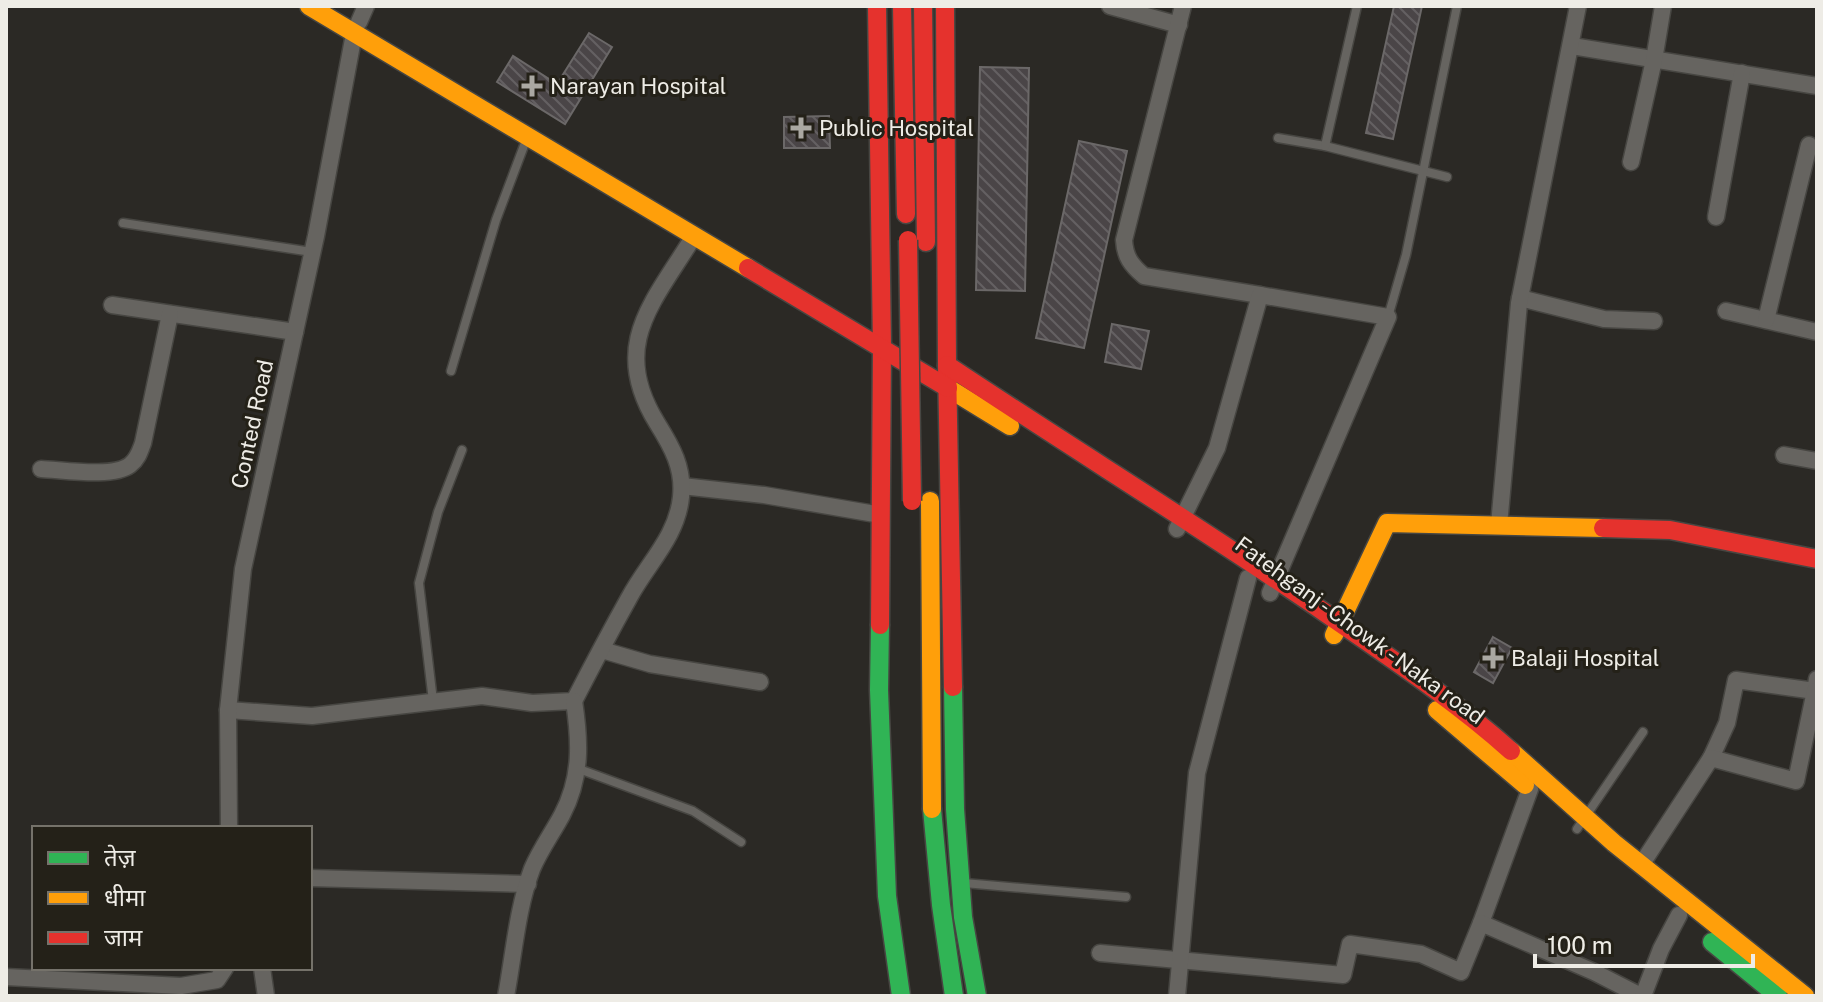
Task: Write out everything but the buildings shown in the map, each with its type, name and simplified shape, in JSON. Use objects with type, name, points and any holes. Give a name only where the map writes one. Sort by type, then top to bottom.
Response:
[{"type":"main road","points":[[309,6],[360,21],[527,138],[694,236],[882,338],[947,365],[1484,727],[1581,823],[1641,865],[1805,996]]},
{"type":"main road","points":[[333,6],[882,338]]},
{"type":"main road","points":[[877,6],[882,338],[879,690],[887,896],[901,996]]},
{"type":"main road","points":[[902,6],[903,147],[917,241]]},
{"type":"main road","points":[[923,6],[917,241],[918,506],[932,805],[941,905],[954,996]]},
{"type":"main road","points":[[945,6],[947,365],[955,809],[963,917],[977,996]]},
{"type":"main road","name":"Fatehganj - Chowk - Naka road","points":[[882,338],[948,388],[1180,524],[1248,578],[1273,586]]},
{"type":"main road","points":[[1336,630],[1387,523],[1670,530],[1817,559]]},
{"type":"main road","name":"Fatehganj - Chowk - Naka road","points":[[1336,630],[1530,789],[1581,823],[1679,915],[1778,996]]},
{"type":"main road","points":[[913,754],[916,833],[924,912]]},
{"type":"main road","points":[[928,941],[937,996]]},
{"type":"street","points":[[1111,6],[1179,25]]},
{"type":"street","points":[[1183,6],[1124,240],[1125,253],[1131,265],[1144,276],[1388,317],[1273,586]]},
{"type":"street","points":[[1499,525],[1520,298],[1578,6]]},
{"type":"street","points":[[1631,162],[1663,6]]},
{"type":"street","name":"Conted Road","points":[[229,826],[228,710],[243,569],[360,21]]},
{"type":"street","points":[[1572,46],[1817,86]]},
{"type":"street","points":[[1716,217],[1742,73]]},
{"type":"street","points":[[1766,320],[1809,145]]},
{"type":"street","points":[[506,996],[533,868],[565,810],[579,769],[580,740],[574,701],[629,597],[671,533],[679,510],[682,486],[677,458],[640,392],[636,350],[639,330],[646,314],[694,236]]},
{"type":"street","points":[[1180,524],[1217,448],[1260,295]]},
{"type":"street","points":[[1520,298],[1604,319],[1654,321]]},
{"type":"street","points":[[112,305],[295,332]]},
{"type":"street","points":[[1726,311],[1817,332]]},
{"type":"street","points":[[41,469],[109,471],[128,467],[137,458],[143,443],[170,314]]},
{"type":"street","points":[[1784,455],[1817,461]]},
{"type":"street","points":[[682,486],[764,495],[881,515]]},
{"type":"street","points":[[1177,996],[1197,773],[1248,578]]},
{"type":"street","points":[[602,650],[650,664],[760,682]]},
{"type":"street","points":[[1641,865],[1711,758],[1727,723],[1736,680],[1816,685],[1796,781],[1711,758]]},
{"type":"street","points":[[228,710],[312,716],[482,696],[532,703],[574,701]]},
{"type":"street","points":[[1100,953],[1343,975],[1350,944],[1421,954],[1461,972],[1530,789]]},
{"type":"street","points":[[312,878],[528,884]]},
{"type":"street","points":[[1481,923],[1642,996],[1679,915]]},
{"type":"street","points":[[6,977],[181,986],[217,980],[224,970]]},
{"type":"street","points":[[262,970],[266,996]]},
{"type":"lane","points":[[1325,146],[1357,6]]},
{"type":"lane","points":[[1388,317],[1406,255],[1457,6]]},
{"type":"lane","points":[[451,371],[496,220],[527,138]]},
{"type":"lane","points":[[1278,138],[1325,146],[1447,177]]},
{"type":"lane","points":[[123,223],[313,252]]},
{"type":"lane","points":[[433,701],[419,583],[438,512],[462,450]]},
{"type":"lane","points":[[1581,823],[1643,732]]},
{"type":"lane","points":[[579,769],[693,811],[741,842]]},
{"type":"lane","points":[[960,883],[1126,897]]},
{"type":"traffic: fast","points":[[880,625],[879,690],[887,896],[901,996]]},
{"type":"traffic: fast","points":[[953,687],[955,809],[963,917],[977,996]]},
{"type":"traffic: fast","points":[[932,809],[954,996]]},
{"type":"traffic: fast","points":[[1712,942],[1778,996]]},
{"type":"traffic: slow","points":[[309,6],[748,268]]},
{"type":"traffic: slow","points":[[948,388],[1010,426]]},
{"type":"traffic: slow","points":[[930,501],[932,809]]},
{"type":"traffic: slow","points":[[1334,635],[1387,523],[1603,528]]},
{"type":"traffic: slow","points":[[1437,710],[1525,785]]},
{"type":"traffic: slow","points":[[1511,751],[1614,843],[1805,996]]},
{"type":"traffic: jam","points":[[877,6],[882,347],[880,625]]},
{"type":"traffic: jam","points":[[902,6],[906,214]]},
{"type":"traffic: jam","points":[[923,6],[926,242]]},
{"type":"traffic: jam","points":[[945,6],[953,687]]},
{"type":"traffic: jam","points":[[908,240],[912,501]]},
{"type":"traffic: jam","points":[[748,268],[948,388]]},
{"type":"traffic: jam","points":[[947,365],[1327,614],[1444,697],[1511,751]]},
{"type":"traffic: jam","points":[[1603,528],[1670,530],[1817,559]]},
{"type":"place","name":"Narayan Hospital","points":[[532,86]]},
{"type":"place","name":"Public Hospital","points":[[801,128]]},
{"type":"place","name":"Balaji Hospital","points":[[1493,658]]}]
